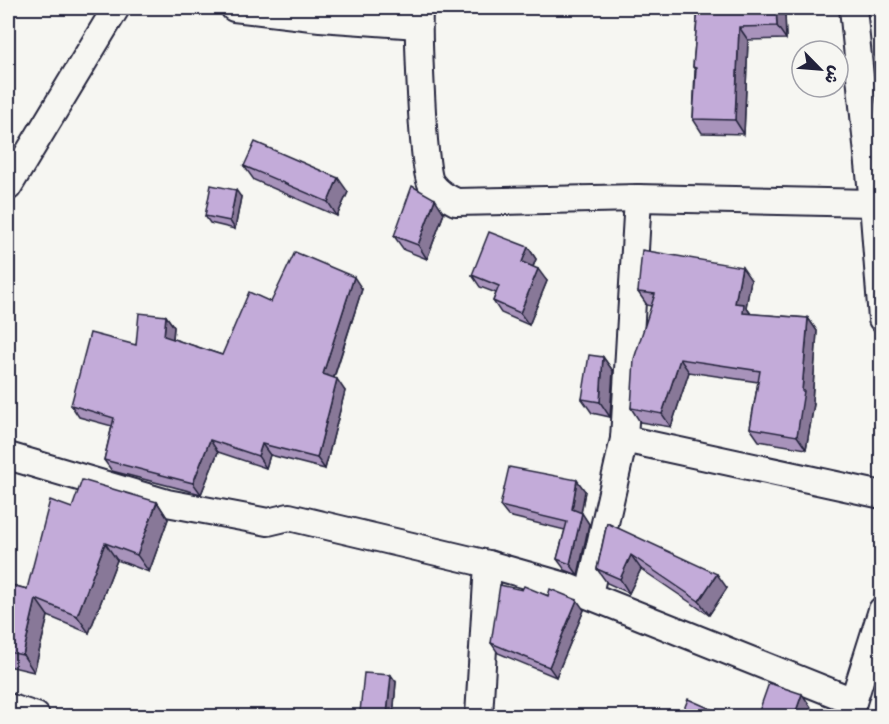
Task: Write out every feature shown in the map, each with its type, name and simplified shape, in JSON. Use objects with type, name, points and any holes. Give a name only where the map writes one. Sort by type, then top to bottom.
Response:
[{"type":"street","points":[[8,187],[116,8]]},
{"type":"street","points":[[234,8],[320,18],[419,16],[430,181],[442,195],[456,202],[638,198],[878,205]]},
{"type":"street","points":[[853,8],[878,205],[882,319]]},
{"type":"street","points":[[589,594],[624,439],[638,198]]},
{"type":"street","points":[[624,439],[882,495]]},
{"type":"street","points":[[8,456],[167,503],[268,522],[289,517],[489,564],[589,594],[850,709],[882,610]]},
{"type":"street","points":[[479,717],[489,564]]},
{"type":"street","points":[[8,707],[36,717]]},
{"type":"building","points":[[698,8],[776,8],[777,26],[739,27],[735,120],[693,119],[696,68],[693,67]]},
{"type":"building","points":[[255,142],[338,178],[328,202],[244,166]]},
{"type":"building","points":[[211,185],[236,190],[230,221],[205,216]]},
{"type":"building","points":[[412,186],[435,199],[418,245],[394,236]]},
{"type":"building","points":[[489,232],[528,247],[522,262],[538,269],[520,313],[493,301],[499,286],[472,275]]},
{"type":"building","points":[[642,250],[742,267],[735,303],[744,304],[743,313],[808,318],[802,391],[804,391],[797,436],[750,428],[760,371],[680,359],[662,414],[631,408],[634,359],[655,294],[638,292]]},
{"type":"building","points":[[295,252],[354,277],[323,374],[337,379],[317,458],[262,444],[258,456],[210,440],[193,483],[104,460],[114,418],[71,405],[90,333],[136,345],[139,313],[166,316],[164,336],[222,355],[249,292],[271,302]]},
{"type":"building","points":[[589,355],[603,357],[600,402],[582,399]]},
{"type":"building","points":[[509,467],[577,480],[572,509],[582,513],[570,564],[557,559],[567,522],[500,506]]},
{"type":"building","points":[[82,480],[157,502],[137,555],[105,543],[77,616],[36,599],[23,655],[8,652],[8,584],[27,589],[50,500],[72,508]]},
{"type":"building","points":[[607,523],[717,574],[699,601],[631,555],[620,579],[597,569]]},
{"type":"building","points":[[500,585],[522,590],[524,586],[548,596],[550,589],[577,600],[549,667],[491,643]]},
{"type":"building","points":[[364,673],[391,675],[387,714],[360,712]]},
{"type":"building","points":[[769,683],[802,694],[794,717],[757,717]]},
{"type":"building","points":[[688,699],[729,717],[681,717]]},
{"type":"building","points":[[596,713],[615,717],[596,717]]}]
